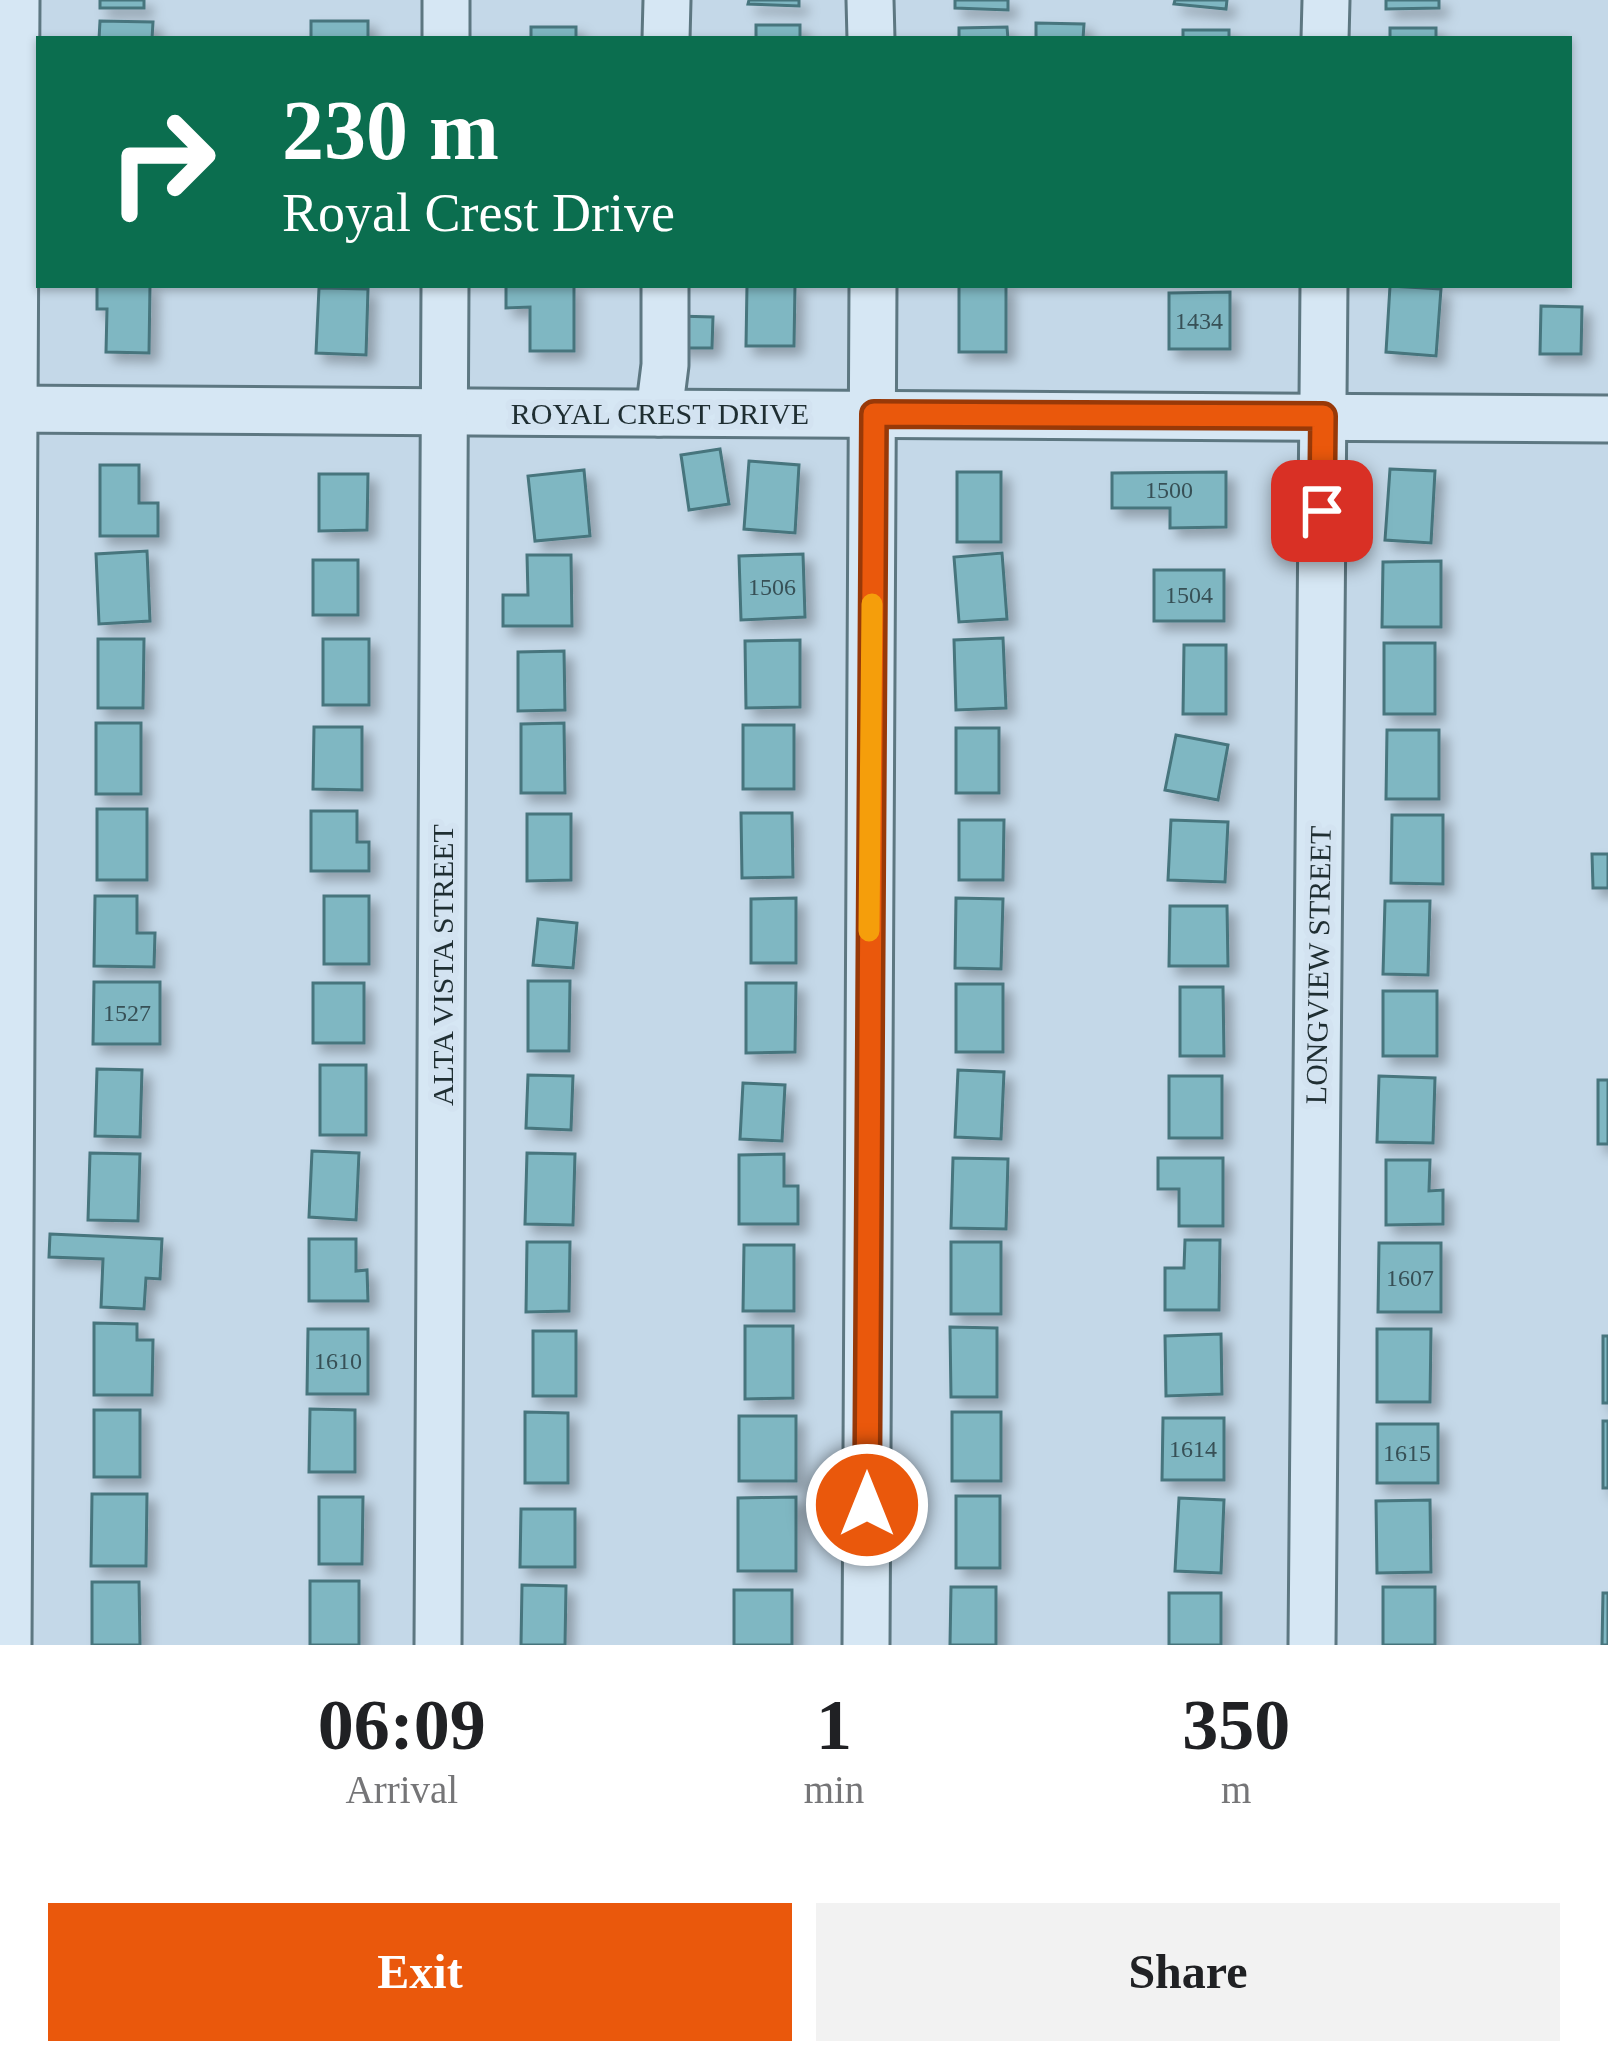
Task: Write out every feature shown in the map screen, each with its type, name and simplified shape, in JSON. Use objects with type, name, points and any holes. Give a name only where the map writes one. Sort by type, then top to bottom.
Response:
[{"type":"street","points":[[8,1645],[7,409],[16,0]]},
{"type":"street","points":[[446,0],[446,36]]},
{"type":"street","points":[[667,0],[667,36]]},
{"type":"street","points":[[870,0],[871,36]]},
{"type":"street","points":[[1325,36],[1326,0]]},
{"type":"street","name":"ALTA VISTA STREET","points":[[439,1645],[445,288]]},
{"type":"street","points":[[659,413],[665,365],[665,288]]},
{"type":"street","points":[[866,1645],[872,288]]},
{"type":"street","name":"LONGVIEW STREET","points":[[1312,1645],[1324,288]]},
{"type":"street","name":"ROYAL CREST DRIVE","points":[[7,409],[1608,419]]},
{"type":"building","points":[[100,0],[144,0],[144,8],[100,8]]},
{"type":"building","points":[[749,0],[799,0],[799,6],[748,4]]},
{"type":"building","points":[[955,0],[1008,0],[1008,10],[955,8]]},
{"type":"building","points":[[1175,0],[1227,0],[1226,9],[1174,4]]},
{"type":"building","points":[[1386,0],[1439,0],[1439,8],[1386,9]]},
{"type":"building","points":[[100,21],[153,22],[152,36],[99,36]]},
{"type":"building","points":[[311,21],[368,21],[368,36],[311,36]]},
{"type":"building","points":[[1036,23],[1084,24],[1083,36],[1036,36]]},
{"type":"building","points":[[756,25],[800,25],[800,36],[756,36]]},
{"type":"building","points":[[531,27],[576,27],[576,36],[531,36]]},
{"type":"building","points":[[1007,27],[1008,36],[959,36],[959,28]]},
{"type":"building","points":[[1390,28],[1436,28],[1436,36],[1390,36]]},
{"type":"building","points":[[1183,30],[1229,30],[1229,36],[1183,36]]},
{"type":"building","points":[[97,288],[150,288],[149,353],[106,352],[107,309],[97,309]]},
{"type":"building","points":[[319,288],[368,289],[366,355],[316,353]]},
{"type":"building","points":[[506,288],[574,288],[574,351],[530,351],[530,307],[506,308]]},
{"type":"building","points":[[747,288],[795,288],[794,346],[746,346]]},
{"type":"building","points":[[959,288],[1006,288],[1006,352],[959,352]]},
{"type":"building","points":[[1390,288],[1441,289],[1436,356],[1386,352]]},
{"type":"building","points":[[1230,292],[1230,349],[1169,349],[1169,293]]},
{"type":"building","points":[[1541,306],[1582,307],[1581,354],[1540,354]]},
{"type":"building","points":[[676,316],[713,317],[712,348],[676,348]]},
{"type":"building","points":[[720,449],[729,504],[689,510],[681,455]]},
{"type":"building","points":[[749,461],[799,465],[795,533],[744,529]]},
{"type":"building","points":[[100,465],[139,465],[139,503],[158,503],[158,536],[100,536]]},
{"type":"building","points":[[1390,469],[1435,471],[1431,543],[1385,540]]},
{"type":"building","points":[[584,470],[590,536],[535,541],[528,476]]},
{"type":"building","points":[[957,472],[1001,472],[1001,542],[957,542]]},
{"type":"building","points":[[1226,472],[1226,527],[1170,528],[1170,508],[1112,508],[1112,473]]},
{"type":"building","points":[[319,474],[368,474],[367,530],[319,531]]},
{"type":"building","points":[[147,551],[150,621],[99,624],[96,554]]},
{"type":"building","points":[[1002,553],[1007,619],[959,622],[954,557]]},
{"type":"building","points":[[803,554],[805,617],[741,620],[739,556]]},
{"type":"building","points":[[527,555],[571,555],[572,626],[503,626],[503,595],[528,595]]},
{"type":"building","points":[[313,560],[358,560],[358,615],[313,615]]},
{"type":"building","points":[[1441,561],[1441,627],[1382,627],[1383,562]]},
{"type":"building","points":[[1154,570],[1224,570],[1224,621],[1154,621]]},
{"type":"building","points":[[1003,638],[1006,708],[956,710],[954,640]]},
{"type":"building","points":[[98,639],[144,639],[143,708],[98,708]]},
{"type":"building","points":[[323,639],[369,639],[369,705],[323,705]]},
{"type":"building","points":[[800,640],[800,707],[746,708],[745,641]]},
{"type":"building","points":[[1384,643],[1435,643],[1435,714],[1384,714]]},
{"type":"building","points":[[1184,645],[1226,645],[1226,714],[1183,714]]},
{"type":"building","points":[[564,651],[565,710],[518,711],[518,652]]},
{"type":"building","points":[[96,723],[141,723],[141,794],[96,794]]},
{"type":"building","points":[[564,723],[565,793],[521,793],[521,724]]},
{"type":"building","points":[[743,725],[794,725],[794,789],[743,789]]},
{"type":"building","points":[[314,727],[362,727],[362,790],[313,789]]},
{"type":"building","points":[[956,728],[999,728],[999,793],[956,793]]},
{"type":"building","points":[[1387,730],[1439,730],[1439,799],[1386,799]]},
{"type":"building","points":[[1176,735],[1228,745],[1218,800],[1165,790]]},
{"type":"building","points":[[97,809],[147,809],[147,880],[97,880]]},
{"type":"building","points":[[311,811],[357,811],[357,842],[369,842],[369,871],[311,871]]},
{"type":"building","points":[[741,813],[792,813],[793,877],[742,878]]},
{"type":"building","points":[[527,814],[571,814],[571,880],[527,881]]},
{"type":"building","points":[[1392,815],[1443,815],[1443,884],[1391,883]]},
{"type":"building","points":[[959,820],[1004,820],[1003,880],[959,880]]},
{"type":"building","points":[[1171,820],[1228,822],[1225,882],[1168,880]]},
{"type":"building","points":[[1592,854],[1608,854],[1608,888],[1593,888]]},
{"type":"building","points":[[95,896],[137,896],[137,933],[155,933],[154,967],[94,966]]},
{"type":"building","points":[[324,896],[369,896],[369,964],[324,964]]},
{"type":"building","points":[[796,898],[796,963],[751,963],[751,899]]},
{"type":"building","points":[[956,898],[1003,899],[1001,969],[955,968]]},
{"type":"building","points":[[1385,901],[1430,901],[1428,975],[1383,974]]},
{"type":"building","points":[[1170,906],[1227,906],[1228,966],[1169,966]]},
{"type":"building","points":[[538,919],[577,923],[573,968],[533,965]]},
{"type":"building","points":[[528,981],[570,981],[569,1051],[528,1051]]},
{"type":"building","points":[[94,982],[160,982],[160,1044],[93,1044]]},
{"type":"building","points":[[313,983],[364,983],[364,1043],[313,1043]]},
{"type":"building","points":[[746,983],[796,983],[795,1052],[746,1053]]},
{"type":"building","points":[[956,984],[1003,984],[1003,1052],[956,1052]]},
{"type":"building","points":[[1180,987],[1223,987],[1224,1056],[1180,1056]]},
{"type":"building","points":[[1383,991],[1437,991],[1437,1056],[1383,1056]]},
{"type":"building","points":[[320,1065],[366,1065],[366,1135],[320,1135]]},
{"type":"building","points":[[97,1069],[142,1070],[140,1137],[95,1136]]},
{"type":"building","points":[[958,1070],[1004,1072],[1001,1139],[955,1137]]},
{"type":"building","points":[[528,1075],[573,1076],[571,1130],[526,1128]]},
{"type":"building","points":[[1169,1076],[1222,1076],[1222,1138],[1169,1138]]},
{"type":"building","points":[[1379,1076],[1435,1078],[1433,1143],[1377,1142]]},
{"type":"building","points":[[1598,1080],[1608,1080],[1608,1144],[1598,1144]]},
{"type":"building","points":[[743,1083],[785,1085],[782,1141],[740,1139]]},
{"type":"building","points":[[312,1151],[359,1153],[356,1220],[309,1217]]},
{"type":"building","points":[[90,1153],[140,1154],[138,1221],[88,1220]]},
{"type":"building","points":[[527,1153],[575,1154],[573,1225],[525,1224]]},
{"type":"building","points":[[784,1154],[784,1186],[798,1186],[798,1224],[739,1224],[739,1155]]},
{"type":"building","points":[[953,1158],[1008,1159],[1006,1229],[951,1228]]},
{"type":"building","points":[[1158,1158],[1223,1158],[1223,1226],[1179,1226],[1179,1189],[1158,1189]]},
{"type":"building","points":[[1386,1160],[1430,1160],[1429,1191],[1443,1190],[1443,1224],[1386,1225]]},
{"type":"building","points":[[50,1234],[162,1239],[160,1279],[146,1278],[144,1309],[101,1307],[103,1259],[49,1257]]},
{"type":"building","points":[[309,1239],[356,1239],[356,1271],[367,1270],[368,1301],[309,1301]]},
{"type":"building","points":[[1185,1240],[1220,1240],[1219,1310],[1165,1310],[1165,1268],[1184,1268]]},
{"type":"building","points":[[527,1242],[570,1242],[569,1311],[526,1312]]},
{"type":"building","points":[[951,1242],[1001,1242],[1001,1314],[951,1314]]},
{"type":"building","points":[[1379,1243],[1441,1243],[1441,1312],[1378,1312]]},
{"type":"building","points":[[744,1245],[794,1245],[794,1311],[743,1311]]},
{"type":"building","points":[[94,1323],[137,1324],[137,1340],[153,1340],[152,1395],[94,1395]]},
{"type":"building","points":[[745,1326],[793,1326],[793,1398],[745,1399]]},
{"type":"building","points":[[950,1327],[997,1328],[997,1397],[951,1397]]},
{"type":"building","points":[[308,1329],[368,1329],[368,1394],[307,1394]]},
{"type":"building","points":[[1377,1329],[1431,1329],[1430,1402],[1377,1402]]},
{"type":"building","points":[[533,1331],[576,1331],[576,1396],[533,1396]]},
{"type":"building","points":[[1221,1334],[1222,1394],[1166,1396],[1165,1336]]},
{"type":"building","points":[[1603,1336],[1608,1336],[1608,1403],[1603,1403]]},
{"type":"building","points":[[310,1409],[355,1410],[355,1472],[309,1472]]},
{"type":"building","points":[[94,1410],[140,1410],[140,1477],[94,1477]]},
{"type":"building","points":[[525,1412],[568,1413],[568,1483],[525,1483]]},
{"type":"building","points":[[952,1412],[1001,1412],[1001,1481],[952,1481]]},
{"type":"building","points":[[739,1416],[796,1416],[796,1481],[739,1481]]},
{"type":"building","points":[[1163,1418],[1224,1418],[1224,1480],[1162,1480]]},
{"type":"building","points":[[1603,1421],[1608,1421],[1608,1488],[1603,1488]]},
{"type":"building","points":[[1377,1424],[1438,1424],[1438,1483],[1377,1483]]},
{"type":"building","points":[[92,1494],[147,1494],[146,1566],[91,1566]]},
{"type":"building","points":[[956,1496],[1000,1496],[1000,1568],[956,1568]]},
{"type":"building","points":[[319,1497],[363,1497],[362,1564],[319,1564]]},
{"type":"building","points":[[796,1497],[796,1571],[738,1571],[738,1498]]},
{"type":"building","points":[[1179,1498],[1224,1500],[1221,1573],[1175,1571]]},
{"type":"building","points":[[1430,1500],[1431,1572],[1377,1573],[1376,1501]]},
{"type":"building","points":[[521,1509],[575,1509],[575,1567],[520,1567]]},
{"type":"building","points":[[310,1581],[359,1581],[359,1645],[310,1645]]},
{"type":"building","points":[[92,1582],[139,1582],[140,1645],[92,1645]]},
{"type":"building","points":[[522,1585],[566,1586],[565,1645],[521,1645]]},
{"type":"building","points":[[951,1587],[996,1587],[996,1645],[950,1645]]},
{"type":"building","points":[[1383,1587],[1435,1587],[1435,1645],[1383,1645]]},
{"type":"building","points":[[734,1590],[792,1590],[792,1645],[734,1645]]},
{"type":"building","points":[[1169,1593],[1221,1593],[1221,1645],[1169,1645]]},
{"type":"building","points":[[1603,1593],[1608,1593],[1608,1645],[1602,1645]]},
{"type":"slow traffic","points":[[869,931],[872,604]]},
{"type":"route","points":[[867,1505],[874,414],[1323,416],[1322,511]]}]
